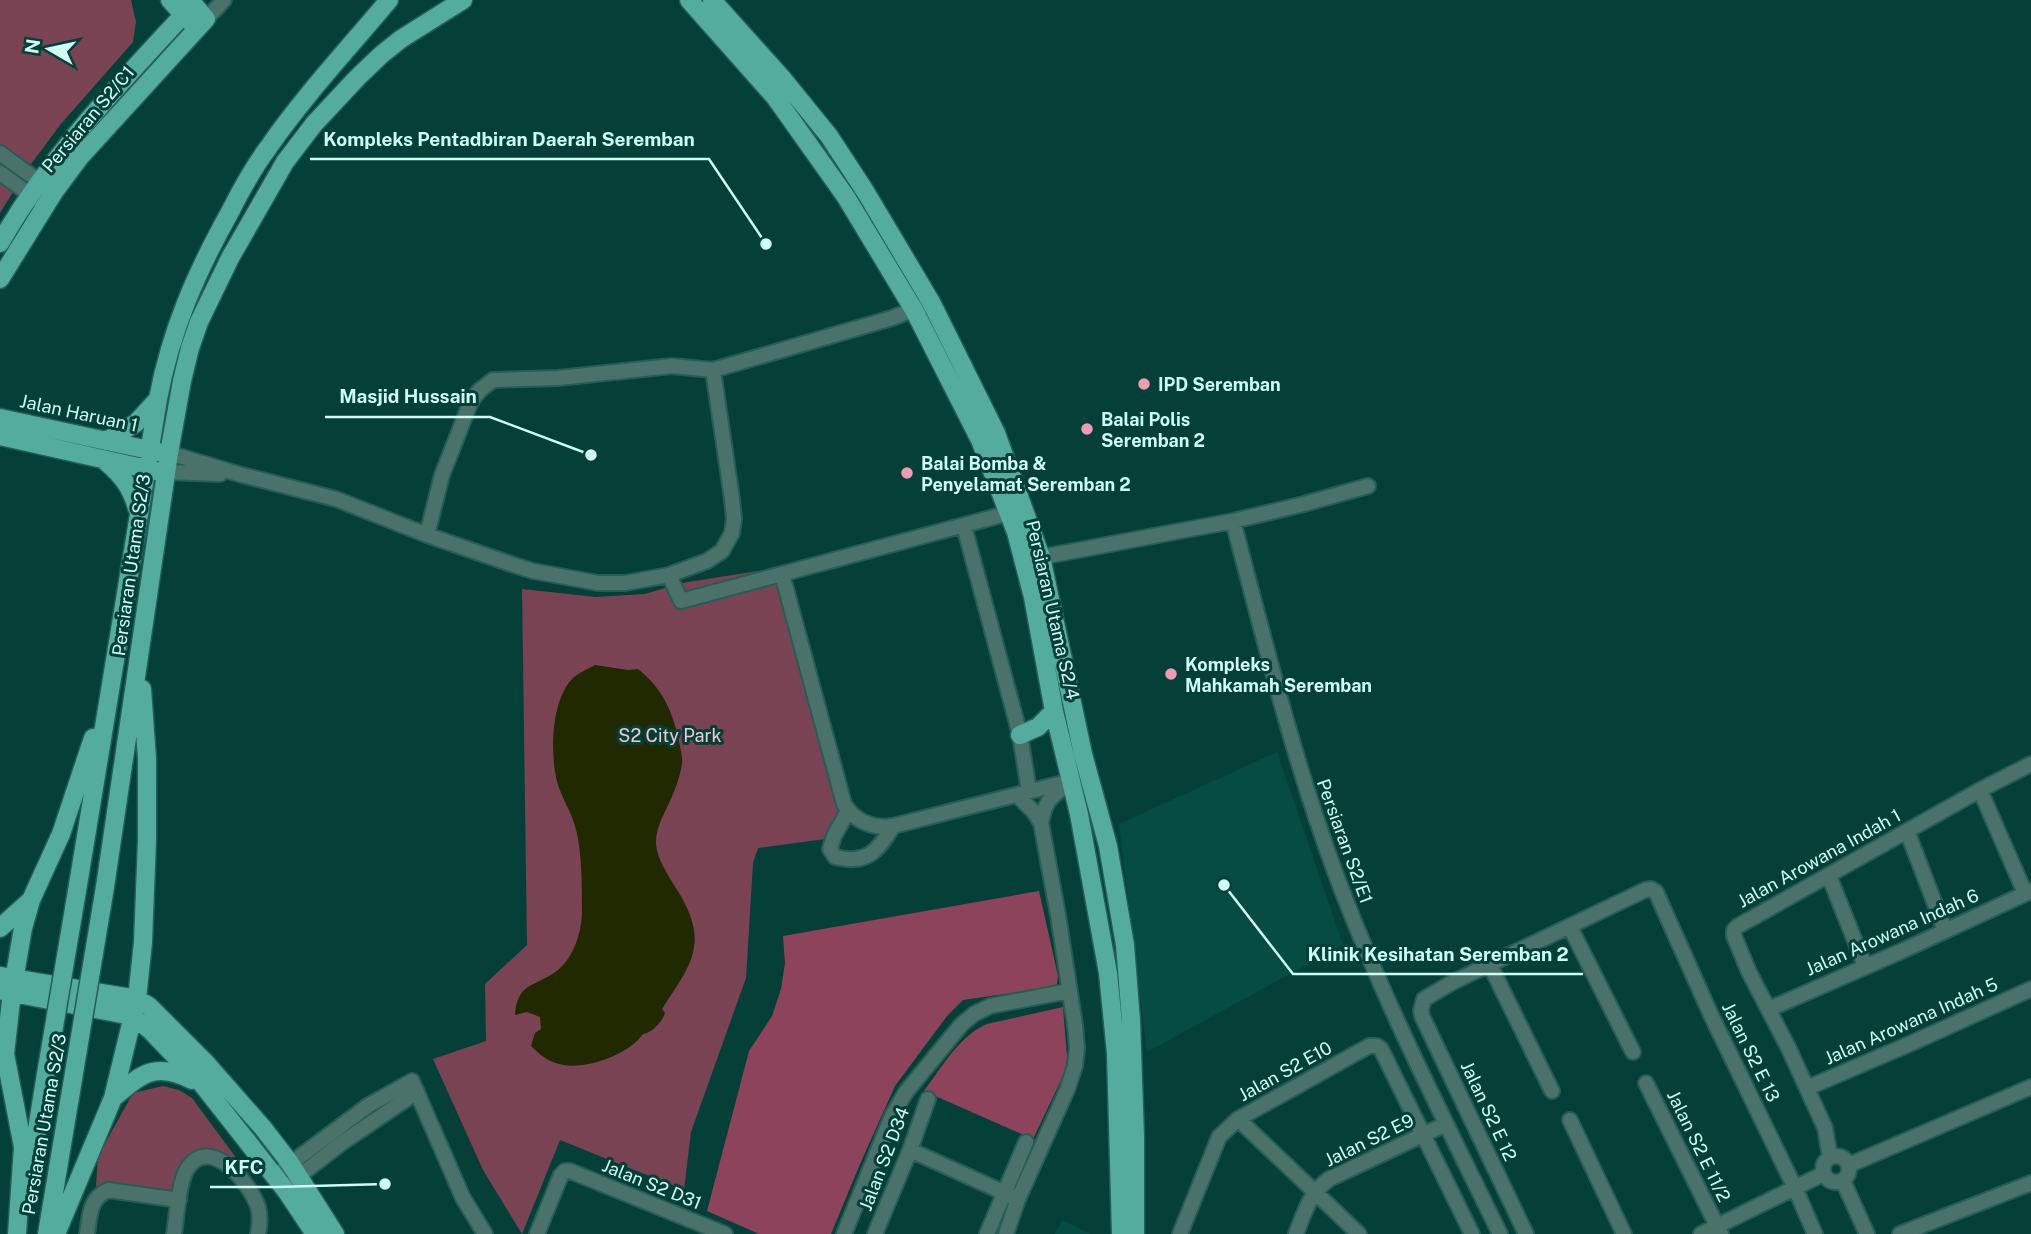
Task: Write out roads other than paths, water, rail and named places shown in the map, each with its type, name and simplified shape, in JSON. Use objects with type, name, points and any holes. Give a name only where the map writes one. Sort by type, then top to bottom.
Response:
[{"type":"main road","points":[[170,0],[192,5]]},
{"type":"main road","name":"Persiaran Utama S2/3","points":[[19,1234],[138,512],[165,362],[179,315],[211,245],[266,150],[389,0]]},
{"type":"main road","name":"Persiaran Utama S2/3","points":[[47,1234],[105,887],[169,453],[190,348],[230,258],[285,162],[314,124],[381,55],[401,39],[463,0]]},
{"type":"main road","name":"Persiaran Utama S2/4","points":[[689,0],[775,97],[922,306]]},
{"type":"main road","name":"Persiaran Utama S2/4","points":[[712,0],[782,78],[829,136],[865,191],[988,437],[1032,559],[1108,846],[1125,945],[1131,1020],[1135,1234]]},
{"type":"main road","points":[[192,5],[201,24]]},
{"type":"main road","points":[[0,243],[42,193],[75,135],[192,5]]},
{"type":"main road","name":"Persiaran S2/C1","points":[[0,279],[42,193],[80,157],[201,24]]},
{"type":"main road","points":[[106,441],[136,423],[158,400]]},
{"type":"main road","name":"Jalan Haruan 1","points":[[0,418],[169,453]]},
{"type":"main road","points":[[0,436],[166,472]]},
{"type":"main road","name":"Persiaran Utama S2/4","points":[[988,437],[1009,513],[1032,559],[1032,597],[1054,711],[1079,814],[1108,973],[1116,1053],[1121,1234]]},
{"type":"main road","points":[[104,460],[127,481],[138,512]]},
{"type":"main road","points":[[57,1234],[113,1098],[135,1008],[143,942],[148,759],[140,654]]},
{"type":"main road","points":[[19,1234],[23,1147],[2,1050],[7,984],[31,900],[61,834],[110,688]]},
{"type":"main road","points":[[1020,736],[1038,727],[1054,711]]},
{"type":"main road","points":[[1071,781],[1077,774],[1083,754]]},
{"type":"main road","points":[[0,928],[31,900]]},
{"type":"main road","points":[[7,984],[135,1008],[149,1006],[205,1062],[263,1128],[335,1234]]},
{"type":"main road","points":[[135,1008],[150,1030],[202,1084],[279,1182],[315,1234]]},
{"type":"main road","points":[[113,1098],[139,1076],[158,1070],[175,1071],[202,1084]]},
{"type":"street","name":"Persiaran S2/C1","points":[[201,24],[224,0]]},
{"type":"street","points":[[0,153],[42,193]]},
{"type":"street","points":[[0,173],[42,193]]},
{"type":"street","points":[[428,535],[442,475],[471,401],[493,380],[672,366],[713,370],[892,318],[922,306]]},
{"type":"street","points":[[169,453],[336,499],[428,535],[533,571],[598,583],[625,583],[668,575],[707,561],[722,551],[732,533],[733,499],[713,370]]},
{"type":"street","points":[[166,472],[242,475]]},
{"type":"street","points":[[1032,559],[1233,521],[1368,486]]},
{"type":"street","points":[[668,575],[681,601],[1009,513]]},
{"type":"street","name":"Persiaran S2/E1","points":[[1233,521],[1300,773],[1334,871],[1362,943],[1500,1234]]},
{"type":"street","points":[[964,526],[1020,736],[1023,793],[1041,823]]},
{"type":"street","points":[[782,574],[844,804],[848,811],[861,821],[880,828],[893,826],[1071,781]]},
{"type":"street","name":"Jalan Arowana Indah 1","points":[[1830,1157],[1825,1128],[1749,972],[1734,930],[1980,790],[2031,764]]},
{"type":"street","points":[[1006,1234],[1018,1199],[1067,1090],[1075,1066],[1075,1025],[1041,823],[1049,798],[1071,781]]},
{"type":"street","points":[[1980,790],[2028,892]]},
{"type":"street","points":[[848,811],[830,849],[835,857],[847,860],[866,858],[880,848],[893,826]]},
{"type":"street","points":[[1907,831],[1945,930]]},
{"type":"street","points":[[1829,876],[1865,966]]},
{"type":"street","name":"Jalan S2 E 13","points":[[1570,927],[1645,890],[1656,892],[1815,1234]]},
{"type":"street","name":"Jalan Arowana Indah 6","points":[[1769,1009],[2028,892]]},
{"type":"street","points":[[1552,1091],[1490,965],[1570,927],[1633,1052]]},
{"type":"street","name":"Jalan S2 E 12","points":[[1490,965],[1424,999],[1422,1016],[1526,1234]]},
{"type":"street","name":"Jalan Arowana Indah 5","points":[[1807,1088],[2031,990]]},
{"type":"street","points":[[844,1234],[892,1116],[906,1092],[961,1025],[990,1006],[1069,991]]},
{"type":"street","name":"Jalan S2 E10","points":[[1180,1234],[1219,1137],[1238,1118],[1369,1046],[1381,1049],[1424,1134]]},
{"type":"street","name":"Jalan S2 E 11/2","points":[[1646,1083],[1719,1230]]},
{"type":"street","points":[[279,1182],[294,1170],[343,1142],[415,1086],[463,1198],[485,1234]]},
{"type":"street","points":[[1849,1165],[2031,1087]]},
{"type":"street","name":"Jalan S2 D34","points":[[876,1234],[928,1099]]},
{"type":"street","points":[[1238,1118],[1359,1234]]},
{"type":"street","points":[[1570,1120],[1624,1234]]},
{"type":"street","name":"Jalan S2 E9","points":[[1314,1193],[1329,1180],[1446,1124]]},
{"type":"street","points":[[1424,1134],[1470,1230],[1454,1234]]},
{"type":"street","points":[[987,1234],[1026,1142]]},
{"type":"street","points":[[910,1150],[1018,1199]]},
{"type":"street","points":[[1839,1156],[1849,1165],[1848,1174],[1843,1181],[1830,1182],[1823,1174],[1824,1163],[1830,1157],[1839,1156]]},
{"type":"street","points":[[174,1234],[185,1172],[192,1162],[203,1157],[219,1160],[232,1167],[250,1189],[259,1209],[258,1234]]},
{"type":"street","name":"Jalan S2 D31","points":[[537,1234],[565,1171],[703,1230],[724,1234]]},
{"type":"street","points":[[1701,1234],[1719,1230],[1823,1174]]},
{"type":"street","points":[[1843,1181],[1867,1234]]},
{"type":"street","points":[[1900,1234],[2031,1183]]},
{"type":"street","points":[[87,1234],[92,1202],[108,1190],[179,1200]]},
{"type":"street","points":[[1296,1234],[1314,1193]]},
{"type":"place","name":"Kompleks Pentadbiran Daerah Seremban","points":[[766,244]]},
{"type":"place","name":"IPD Seremban","points":[[1144,384]]},
{"type":"place","name":"Balai Polis Seremban 2","points":[[1087,429]]},
{"type":"place","name":"Masjid Hussain","points":[[591,455]]},
{"type":"place","name":"Balai Bomba & Penyelamat Seremban 2","points":[[907,473]]},
{"type":"place","name":"Kompleks Mahkamah Seremban","points":[[1171,674]]},
{"type":"place","name":"Klinik Kesihatan Seremban 2","points":[[1224,885]]},
{"type":"place","name":"KFC","points":[[385,1184]]},
{"type":"park label","name":"S2 City Park","points":[[670,735]]}]
